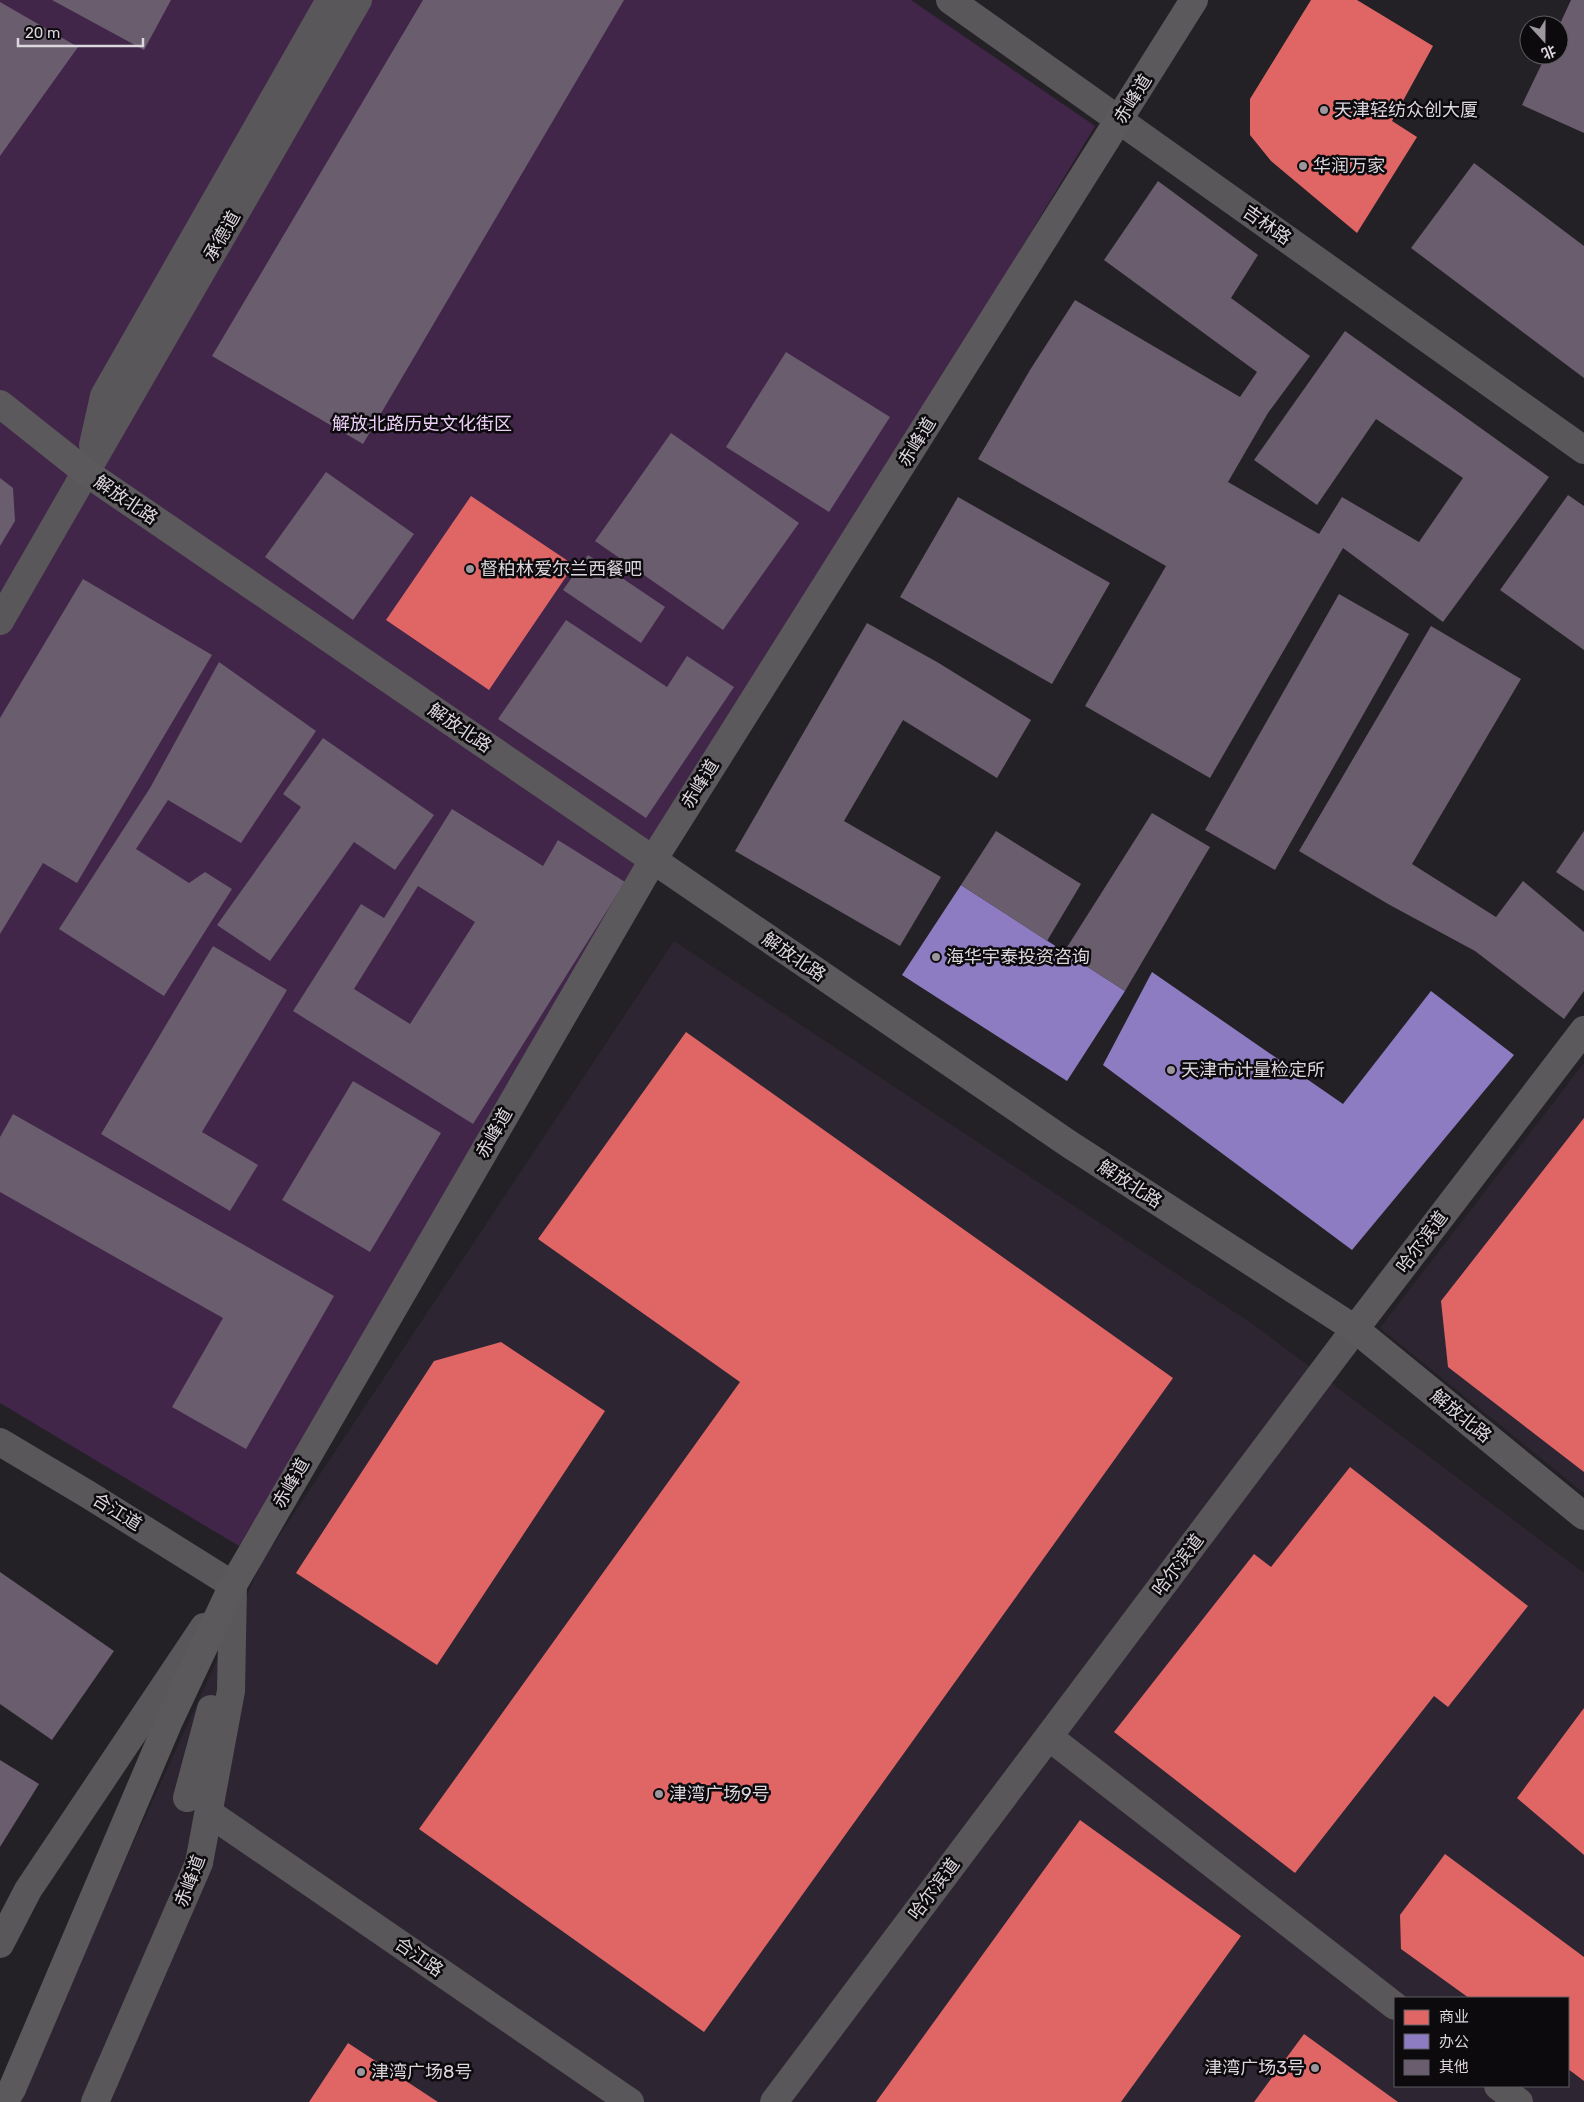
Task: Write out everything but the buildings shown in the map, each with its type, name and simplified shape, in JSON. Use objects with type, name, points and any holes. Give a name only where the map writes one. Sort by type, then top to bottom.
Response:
[{"type":"main road","name":"赤峰道","points":[[233,1584],[653,860],[1194,0]]},
{"type":"main road","name":"解放北路","points":[[0,404],[87,473],[1068,1144],[1355,1329],[1584,1516]]},
{"type":"main road","name":"哈尔滨道","points":[[1355,1329],[1584,1030]]},
{"type":"main road","points":[[4,2102],[16,2079],[169,1721],[233,1584]]},
{"type":"street","name":"承德道","points":[[87,473],[104,396],[330,0]]},
{"type":"street","name":"承德道","points":[[0,621],[358,0]]},
{"type":"street","name":"吉林路","points":[[950,0],[1584,450]]},
{"type":"street","name":"哈尔滨道","points":[[774,2102],[1355,1329]]},
{"type":"street","name":"合江道","points":[[0,1442],[233,1584]]},
{"type":"street","points":[[187,1798],[209,1719],[233,1584]]},
{"type":"street","name":"赤峰道","points":[[95,2102],[199,1863],[231,1691],[233,1584]]},
{"type":"street","name":"赤峰道","points":[[0,1944],[28,1890],[233,1584]]},
{"type":"street","points":[[1049,1736],[1394,2005]]},
{"type":"street","name":"合江路","points":[[209,1813],[630,2102]]},
{"type":"street","points":[[1499,2087],[1518,2102]]},
{"type":"shaded area","points":[[674,941],[1254,1325],[1584,1573],[1584,2102],[12,2102],[37,2053],[263,1560]]},
{"type":"shaded area","points":[[1584,1063],[1584,1493],[1380,1328]]},
{"type":"green space","name":"解放北路历史文化街区","points":[[0,0],[911,0],[1095,126],[239,1546],[0,1403]]},
{"type":"place","name":"天津轻纺众创大厦","points":[[1324,110]]},
{"type":"place","name":"华润万家","points":[[1303,166]]},
{"type":"place","name":"督柏林爱尔兰西餐吧","points":[[470,569]]},
{"type":"place","name":"海华宇泰投资咨询","points":[[936,957]]},
{"type":"place","name":"天津市计量检定所","points":[[1171,1070]]},
{"type":"place","name":"津湾广场9号","points":[[659,1794]]},
{"type":"place","name":"津湾广场3号","points":[[1315,2068]]},
{"type":"place","name":"津湾广场8号","points":[[361,2072]]}]
